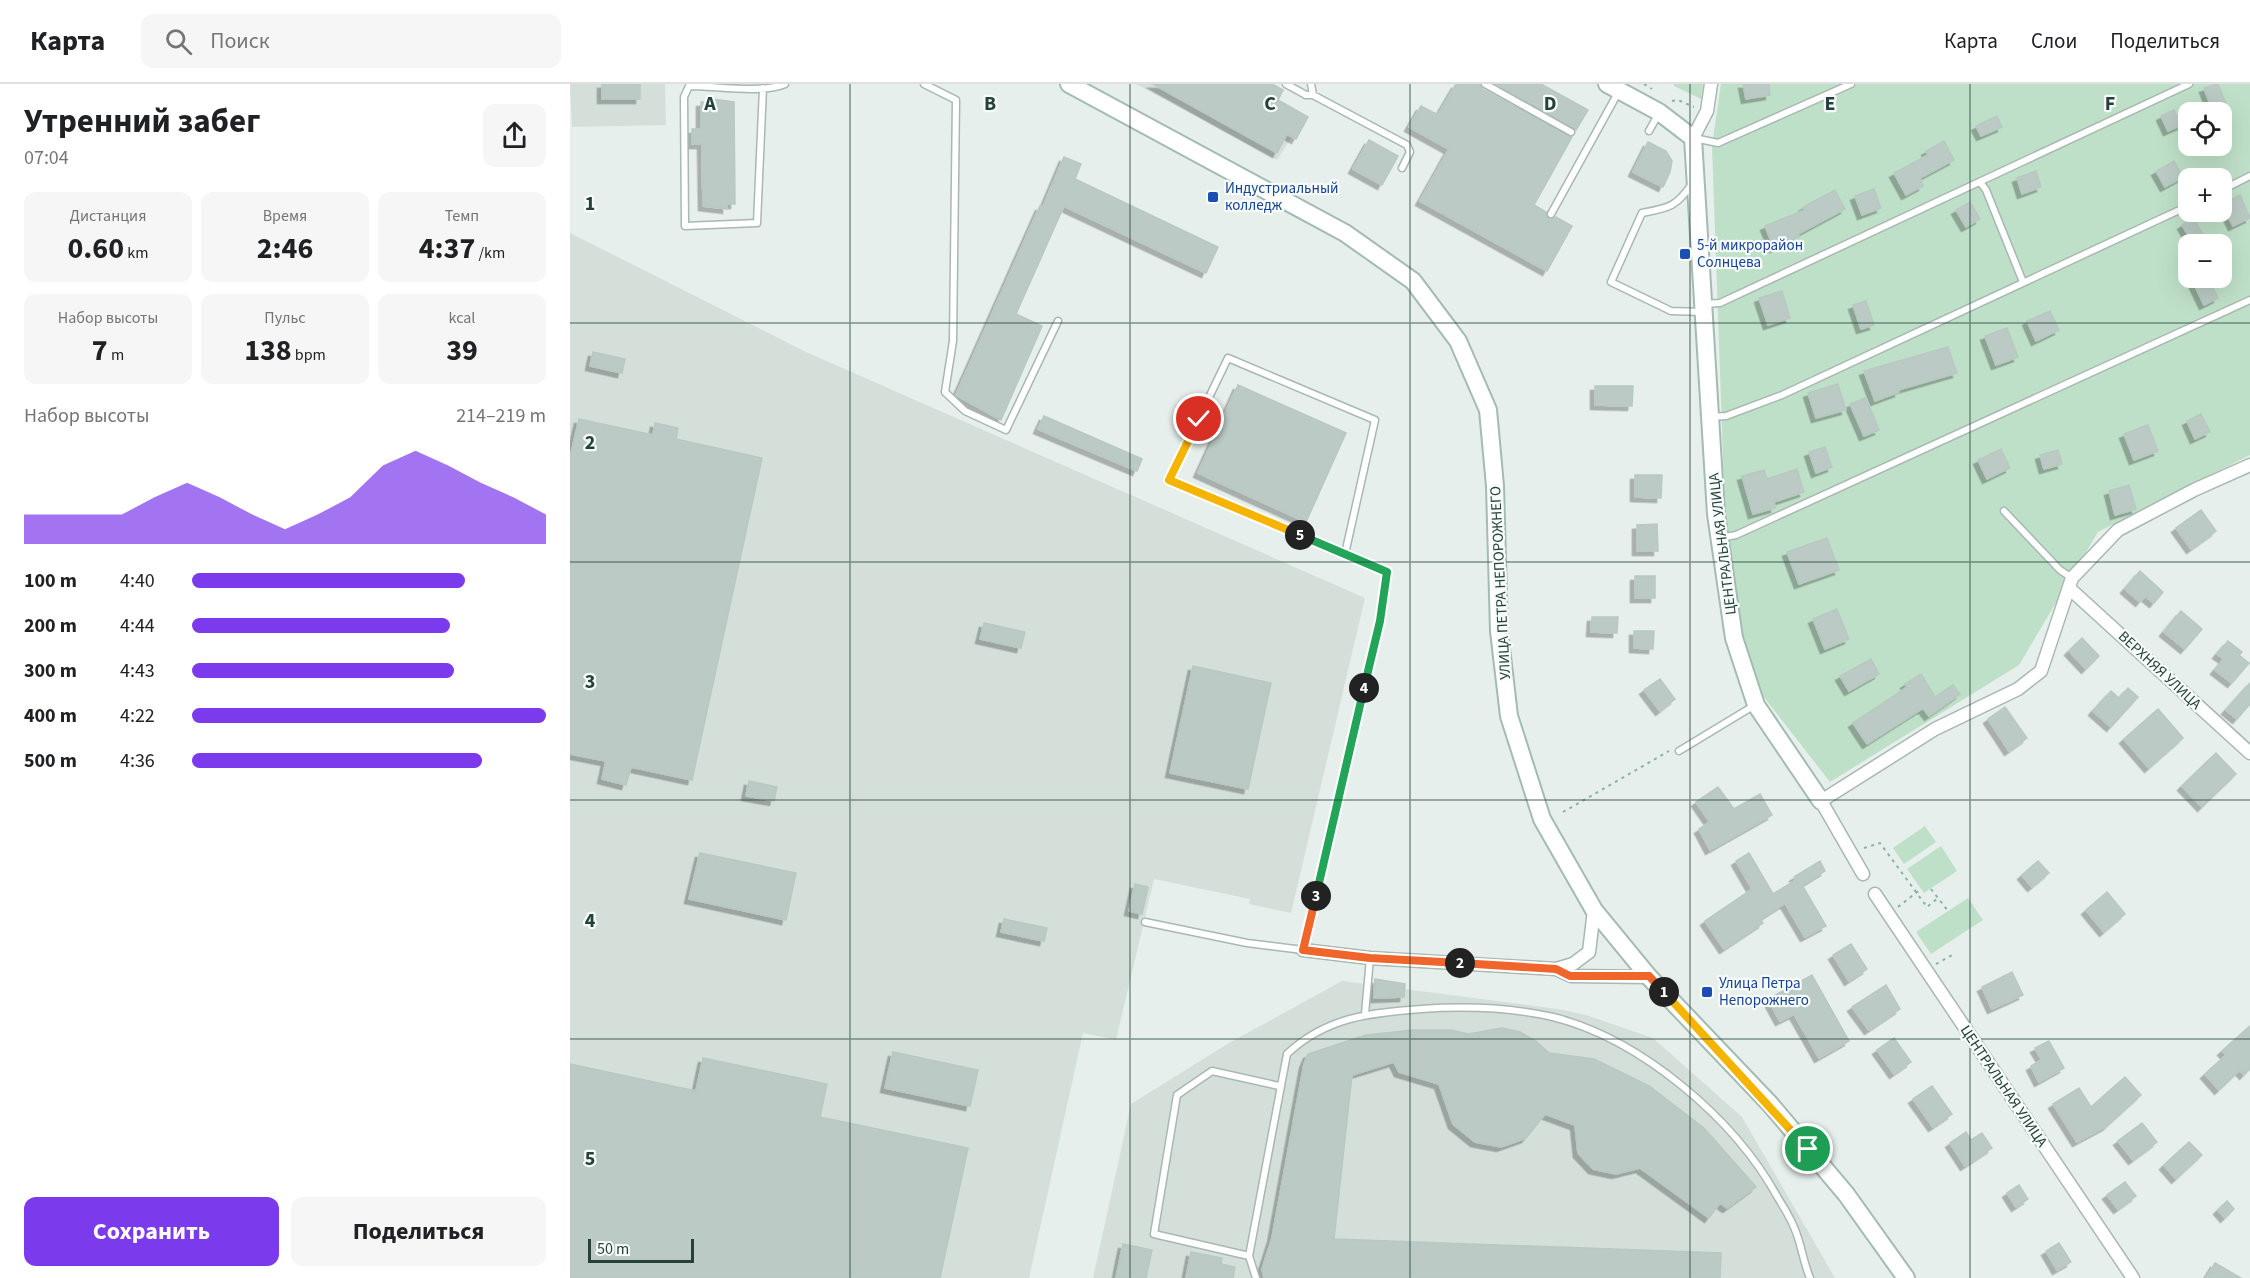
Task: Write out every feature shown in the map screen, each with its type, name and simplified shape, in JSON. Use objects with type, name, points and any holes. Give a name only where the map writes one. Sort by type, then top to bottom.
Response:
[{"type":"street","name":"УЛИЦА ПЕТРА НЕПОРОЖНЕГО","points":[[1069,84],[1346,233],[1413,281],[1458,341],[1488,410],[1495,486],[1499,631],[1509,716],[1542,819],[1594,909],[1649,976],[1770,1104],[1846,1194],[1906,1278]]},
{"type":"street","points":[[1613,87],[1664,107],[1694,138],[1707,111],[1711,84]]},
{"type":"street","name":"ЦЕНТРАЛЬНАЯ УЛИЦА","points":[[1694,138],[1719,538],[1734,638],[1756,705],[1821,801],[1863,874]]},
{"type":"street","points":[[1821,801],[1935,729],[2018,689],[2041,671],[2071,583],[2118,530],[2194,490],[2250,465]]},
{"type":"street","name":"ВЕРХНЯЯ УЛИЦА","points":[[2071,583],[2250,753]]},
{"type":"street","name":"ЦЕНТРАЛЬНАЯ УЛИЦА","points":[[1875,894],[2133,1278]]},
{"type":"street","points":[[1303,950],[1370,958],[1556,969],[1573,964],[1589,952],[1594,909]]},
{"type":"street","points":[[1556,969],[1570,976],[1649,976]]},
{"type":"lane","points":[[763,88],[757,223],[684,226],[684,97],[689,86],[775,88],[785,84]]},
{"type":"lane","points":[[924,84],[956,100],[953,341],[945,392],[965,411],[1006,430],[1058,321]]},
{"type":"lane","points":[[1286,84],[1306,96],[1313,94],[1407,145],[1410,152],[1402,168]]},
{"type":"lane","points":[[1311,84],[1313,94]]},
{"type":"lane","points":[[1485,84],[1570,132]]},
{"type":"lane","points":[[1694,138],[1718,143],[1851,84]]},
{"type":"lane","points":[[1696,178],[1683,197],[1671,208],[1642,213],[1611,282],[1671,311],[1704,308],[1720,303],[2189,84]]},
{"type":"lane","points":[[1551,214],[1613,87]]},
{"type":"lane","points":[[1649,131],[1664,107]]},
{"type":"lane","points":[[2232,185],[2250,176]]},
{"type":"lane","points":[[1980,182],[1986,190],[2023,282]]},
{"type":"lane","points":[[1710,417],[1726,416],[1782,395],[2178,211]]},
{"type":"lane","points":[[1719,538],[1736,535],[2250,300]]},
{"type":"lane","points":[[1145,922],[1246,943],[1303,950],[1380,621],[1387,572],[1169,480],[1228,358],[1375,420],[1345,554]]},
{"type":"lane","points":[[2004,511],[2071,583]]},
{"type":"lane","points":[[1679,751],[1756,705]]},
{"type":"lane","points":[[1365,1014],[1370,958]]},
{"type":"lane","points":[[1256,1278],[1249,1256],[1279,1086],[1287,1054],[1298,1043],[1334,1022],[1365,1014],[1471,1005],[1553,1017],[1614,1041],[1682,1085],[1716,1115],[1746,1149],[1777,1196],[1796,1232],[1810,1278]]},
{"type":"lane","points":[[1249,1256],[1154,1234],[1177,1095],[1212,1071],[1279,1086]]},
{"type":"path","points":[[1664,107],[1678,99],[1700,110]]},
{"type":"path","points":[[1563,812],[1666,752],[1679,751]]},
{"type":"path","points":[[1858,850],[1880,843],[1927,907],[1938,898]]},
{"type":"path","points":[[1889,915],[1921,889]]},
{"type":"path","points":[[1931,889],[1948,911]]},
{"type":"path","points":[[1926,970],[1954,954]]},
{"type":"shaded area","points":[[570,84],[665,84],[666,125],[572,127]]},
{"type":"shaded area","points":[[1136,84],[1193,84],[1291,138],[1277,160]]},
{"type":"shaded area","points":[[570,233],[806,352],[1365,598],[1291,913],[1249,904],[1250,899],[1154,879],[1116,1040],[1083,1033],[1029,1278],[570,1278]]},
{"type":"shaded area","points":[[1342,981],[1558,1009],[1586,1015],[1653,1038],[1742,1117],[1835,1278],[1093,1278],[1131,1104],[1229,1043]]},
{"type":"green space","points":[[1674,84],[1703,84],[1701,99],[1674,86]]},
{"type":"green space","points":[[1721,84],[2250,84],[2250,455],[2098,532],[2019,665],[1830,782],[1739,665],[1725,515],[1712,145]]},
{"type":"green space","points":[[1925,826],[1936,842],[1904,864],[1893,848]]},
{"type":"green space","points":[[1941,846],[1957,871],[1924,893],[1907,869]]},
{"type":"green space","points":[[1968,898],[1983,920],[1931,954],[1916,932]]},
{"type":"building","points":[[602,84],[640,84],[640,99],[602,99]]},
{"type":"building","points":[[1153,84],[1272,84],[1283,90],[1278,100],[1308,117],[1296,139],[1287,134],[1277,153]]},
{"type":"building","points":[[1456,84],[1480,84],[1482,89],[1572,137],[1534,205],[1546,212],[1548,218],[1556,217],[1572,226],[1547,271],[1420,201],[1449,149],[1409,127],[1421,106],[1438,115]]},
{"type":"building","points":[[1496,84],[1541,84],[1588,110],[1576,130]]},
{"type":"building","points":[[1743,84],[1769,84],[1770,95],[1746,99]]},
{"type":"building","points":[[2218,84],[2225,102],[2209,102],[2204,88]]},
{"type":"building","points":[[712,99],[734,102],[735,204],[727,204],[727,209],[703,206],[702,144],[692,144],[692,129],[701,129],[701,102],[712,102]]},
{"type":"building","points":[[2174,110],[2178,118],[2178,127],[2168,131],[2161,116]]},
{"type":"building","points":[[1997,116],[2002,127],[1981,136],[1976,126]]},
{"type":"building","points":[[1369,140],[1398,156],[1382,185],[1353,169]]},
{"type":"building","points":[[1944,141],[1954,160],[1920,178],[1923,186],[1906,195],[1894,173],[1928,155],[1926,151]]},
{"type":"building","points":[[1648,142],[1666,151],[1672,161],[1663,187],[1633,172]]},
{"type":"building","points":[[1064,157],[1081,164],[1075,179],[1218,247],[1206,273],[1064,206],[1016,314],[1042,326],[1001,420],[956,395]]},
{"type":"building","points":[[2174,161],[2178,168],[2178,180],[2165,187],[2156,171]]},
{"type":"building","points":[[2036,171],[2041,187],[2022,194],[2017,178]]},
{"type":"building","points":[[1874,189],[1881,208],[1862,215],[1855,196]]},
{"type":"building","points":[[1835,190],[1845,209],[1798,234],[1799,237],[1774,248],[1765,226],[1805,210],[1803,207]]},
{"type":"building","points":[[2240,195],[2250,218],[2233,226],[2231,222],[2232,199]]},
{"type":"building","points":[[1970,202],[1980,219],[1966,227],[1956,210]]},
{"type":"building","points":[[2187,222],[2195,222],[2203,234],[2188,234],[2182,225]]},
{"type":"building","points":[[2196,288],[2213,288],[2218,298],[2204,305]]},
{"type":"building","points":[[1782,291],[1790,318],[1768,325],[1759,298]]},
{"type":"building","points":[[1866,301],[1874,325],[1861,329],[1853,305]]},
{"type":"building","points":[[2050,311],[2059,330],[2036,341],[2027,321]]},
{"type":"building","points":[[2007,328],[2018,357],[1996,365],[1985,336]]},
{"type":"building","points":[[1948,347],[1957,373],[1898,390],[1899,392],[1875,401],[1864,371]]},
{"type":"building","points":[[593,352],[625,359],[622,373],[590,366]]},
{"type":"building","points":[[1838,384],[1846,410],[1816,418],[1808,393]]},
{"type":"building","points":[[1238,385],[1346,433],[1306,522],[1198,473]]},
{"type":"building","points":[[1595,386],[1633,386],[1632,406],[1595,405]]},
{"type":"building","points":[[1866,398],[1879,430],[1864,436],[1850,404]]},
{"type":"building","points":[[2201,414],[2210,432],[2195,439],[2187,421]]},
{"type":"building","points":[[1044,416],[1142,459],[1137,471],[1038,429]]},
{"type":"building","points":[[579,419],[653,435],[655,423],[678,428],[676,439],[762,458],[692,780],[631,767],[626,785],[602,779],[606,761],[570,754],[570,458]]},
{"type":"building","points":[[2148,425],[2158,451],[2134,460],[2124,434]]},
{"type":"building","points":[[1825,447],[1832,467],[1816,473],[1809,452]]},
{"type":"building","points":[[2001,449],[2010,468],[1987,479],[1978,460]]},
{"type":"building","points":[[2058,450],[2062,464],[2044,469],[2040,455]]},
{"type":"building","points":[[1797,469],[1804,492],[1774,502],[1775,508],[1753,514],[1742,476],[1764,470],[1767,479]]},
{"type":"building","points":[[1635,475],[1662,475],[1661,498],[1635,497]]},
{"type":"building","points":[[2129,485],[2136,509],[2115,515],[2109,491]]},
{"type":"building","points":[[2201,510],[2216,531],[2191,549],[2176,528]]},
{"type":"building","points":[[1657,524],[1658,551],[1637,551],[1637,525]]},
{"type":"building","points":[[1827,538],[1839,570],[1799,584],[1787,552]]},
{"type":"building","points":[[2140,571],[2163,592],[2154,603],[2145,596],[2140,602],[2125,589]]},
{"type":"building","points":[[1635,576],[1655,576],[1655,598],[1635,598]]},
{"type":"building","points":[[1837,609],[1849,639],[1825,649],[1813,619]]},
{"type":"building","points":[[2181,611],[2202,629],[2185,649],[2164,632]]},
{"type":"building","points":[[1592,617],[1618,617],[1617,633],[1591,632]]},
{"type":"building","points":[[984,623],[1025,632],[1021,648],[980,639]]},
{"type":"building","points":[[1634,631],[1654,631],[1653,649],[1634,648]]},
{"type":"building","points":[[2082,638],[2099,656],[2086,669],[2069,651]]},
{"type":"building","points":[[2228,641],[2242,652],[2239,655],[2249,663],[2232,683],[2215,670],[2224,659],[2217,654]]},
{"type":"building","points":[[1871,659],[1879,674],[1849,691],[1840,676]]},
{"type":"building","points":[[1193,666],[1271,683],[1248,789],[1170,773]]},
{"type":"building","points":[[1921,674],[1935,697],[1953,685],[1960,694],[1929,716],[1923,708],[1867,744],[1853,723],[1907,687],[1905,684]]},
{"type":"building","points":[[1660,679],[1675,699],[1660,711],[1644,690]]},
{"type":"building","points":[[2250,683],[2250,704],[2237,719],[2226,710]]},
{"type":"building","points":[[2128,688],[2138,697],[2111,727],[2093,711],[2111,691],[2119,698]]},
{"type":"building","points":[[2005,707],[2027,738],[2009,751],[1988,719]]},
{"type":"building","points":[[2158,709],[2183,738],[2149,768],[2124,739]]},
{"type":"building","points":[[2216,753],[2236,774],[2202,807],[2182,786]]},
{"type":"building","points":[[749,781],[777,787],[774,801],[746,796]]},
{"type":"building","points":[[1718,787],[1734,809],[1760,794],[1772,815],[1710,850],[1699,829],[1710,822],[1696,802]]},
{"type":"building","points":[[700,853],[796,873],[786,920],[689,899]]},
{"type":"building","points":[[1749,853],[1773,894],[1796,880],[1794,877],[1820,861],[1825,871],[1802,885],[1826,926],[1805,937],[1785,903],[1760,919],[1763,923],[1724,949],[1705,921],[1752,889],[1736,861]]},
{"type":"building","points":[[2038,861],[2049,873],[2032,887],[2022,875]]},
{"type":"building","points":[[1135,884],[1148,887],[1142,914],[1129,911]]},
{"type":"building","points":[[2107,892],[2125,914],[2104,932],[2086,910]]},
{"type":"building","points":[[1004,919],[1047,928],[1044,941],[1001,932]]},
{"type":"building","points":[[1851,944],[1867,969],[1849,981],[1833,955]]},
{"type":"building","points":[[2012,972],[2023,995],[1992,1009],[1982,987]]},
{"type":"building","points":[[1812,975],[1849,1041],[1819,1058],[1794,1014],[1780,1021],[1768,999]]},
{"type":"building","points":[[1375,979],[1405,984],[1404,997],[1374,998]]},
{"type":"building","points":[[1886,985],[1900,1009],[1869,1030],[1852,1007]]},
{"type":"building","points":[[2250,1026],[2250,1069],[2244,1075],[2240,1070],[2219,1090],[2205,1074],[2226,1055],[2222,1051]]},
{"type":"building","points":[[1502,1028],[1520,1032],[1536,1041],[1549,1053],[1594,1059],[1649,1086],[1704,1128],[1756,1187],[1727,1208],[1720,1203],[1709,1218],[1640,1168],[1616,1174],[1593,1169],[1578,1153],[1575,1125],[1545,1114],[1526,1138],[1501,1147],[1475,1142],[1453,1124],[1439,1084],[1399,1072],[1394,1062],[1352,1075],[1334,1239],[1721,1253],[1720,1278],[1264,1278],[1262,1269],[1272,1238],[1304,1064],[1308,1054],[1366,1035],[1413,1030],[1451,1030],[1468,1034]]},
{"type":"building","points":[[1894,1038],[1911,1062],[1894,1074],[1877,1050]]},
{"type":"building","points":[[2049,1041],[2064,1068],[2039,1082],[2031,1066],[2042,1060],[2035,1048]]},
{"type":"building","points":[[893,1052],[978,1070],[970,1106],[885,1088]]},
{"type":"building","points":[[703,1058],[827,1084],[820,1117],[968,1148],[940,1278],[570,1278],[570,1064],[696,1091]]},
{"type":"building","points":[[2125,1077],[2141,1095],[2107,1126],[2077,1142],[2053,1104],[2079,1088],[2091,1107]]},
{"type":"building","points":[[1932,1086],[1952,1114],[1933,1127],[1913,1099]]},
{"type":"building","points":[[2142,1123],[2157,1142],[2133,1160],[2118,1141]]},
{"type":"building","points":[[1966,1132],[1971,1140],[1982,1133],[1992,1148],[1965,1166],[1950,1143]]},
{"type":"building","points":[[2189,1142],[2202,1155],[2176,1179],[2164,1165]]},
{"type":"building","points":[[2125,1182],[2136,1196],[2118,1209],[2107,1195]]},
{"type":"building","points":[[2019,1185],[2028,1199],[2016,1207],[2007,1193]]},
{"type":"building","points":[[2227,1201],[2234,1209],[2225,1218],[2218,1210]]},
{"type":"building","points":[[2059,1243],[2071,1262],[2057,1270],[2046,1251]]},
{"type":"building","points":[[1123,1244],[1152,1250],[1146,1278],[1116,1278]]},
{"type":"building","points":[[1191,1252],[1222,1258],[1221,1264],[1235,1267],[1233,1278],[1186,1278]]},
{"type":"building","points":[[2215,1263],[2241,1278],[2206,1278]]},
{"type":"place","name":"Индустриальный колледж","points":[[1213,197]]},
{"type":"place","name":"5-й микрорайон Солнцева","points":[[1685,254]]},
{"type":"place","name":"Улица Петра Непорожнего","points":[[1707,992]]},
{"type":"route","points":[[1199,419],[1169,480],[1387,572],[1380,621],[1303,950],[1370,958],[1556,969],[1570,976],[1608,978],[1649,976],[1770,1104],[1808,1149]]}]
